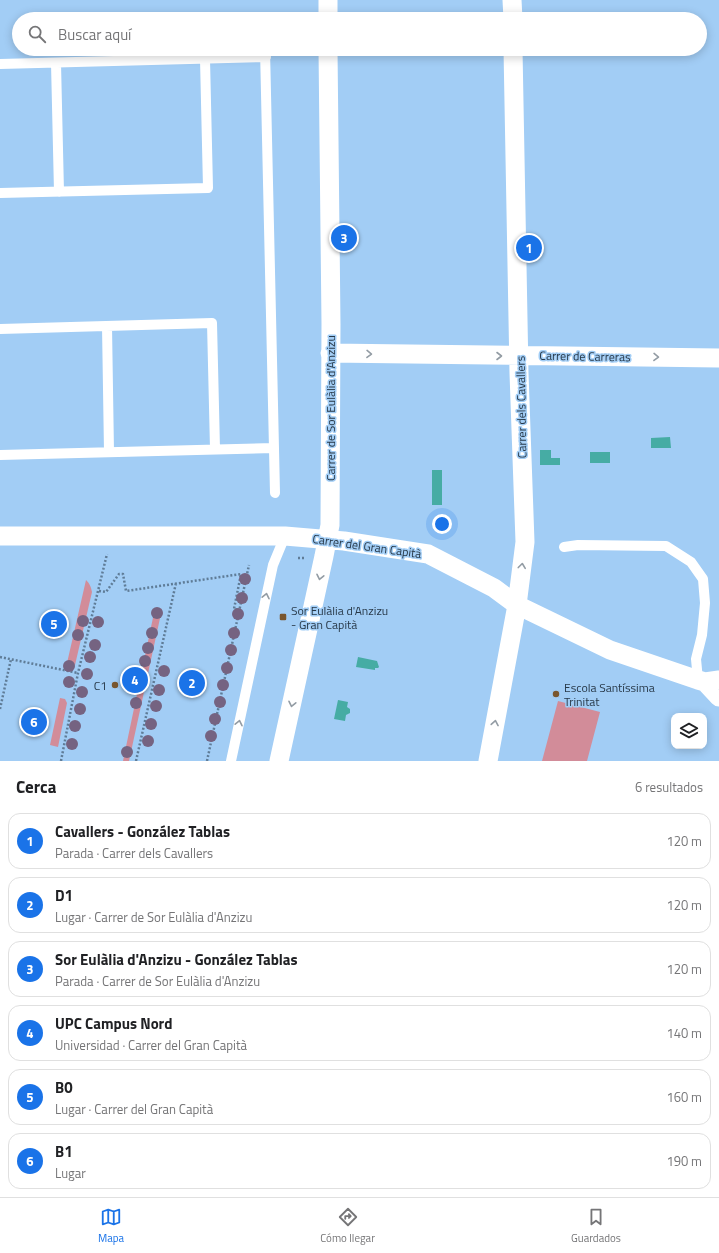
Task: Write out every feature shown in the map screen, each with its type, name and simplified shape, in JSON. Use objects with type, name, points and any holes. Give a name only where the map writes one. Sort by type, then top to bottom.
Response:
[{"type":"street","points":[[328,0],[328,12]]},
{"type":"street","points":[[512,0],[513,12]]},
{"type":"street","name":"Carrer de Sor Eulàlia d'Anzizu","points":[[279,761],[330,525],[328,56]]},
{"type":"street","name":"Carrer dels Cavallers","points":[[488,761],[517,605],[525,542],[519,356],[513,56]]},
{"type":"street","name":"Carrer de Carreras","points":[[330,353],[719,358]]},
{"type":"street","name":"Carrer del Gran Capità","points":[[0,536],[285,536],[328,539],[428,554],[494,588],[517,605],[610,650],[707,681]]},
{"type":"street","points":[[707,681],[719,697]]},
{"type":"lane","points":[[0,64],[205,59],[235,56]]},
{"type":"lane","points":[[265,56],[275,493]]},
{"type":"lane","points":[[0,193],[208,188],[205,59]]},
{"type":"lane","points":[[56,63],[59,192]]},
{"type":"lane","points":[[0,329],[212,323],[215,449]]},
{"type":"lane","points":[[107,326],[109,452]]},
{"type":"lane","points":[[0,455],[274,448]]},
{"type":"lane","points":[[231,761],[273,565],[285,536]]},
{"type":"lane","points":[[564,546],[666,546],[691,562],[703,579],[705,603],[702,635],[696,659],[707,681]]},
{"type":"path","points":[[61,761],[78,674],[107,553]]},
{"type":"path","points":[[298,558],[304,558]]},
{"type":"path","points":[[207,761],[249,565]]},
{"type":"path","points":[[98,591],[106,592],[119,574],[123,574],[126,591],[241,574],[234,609],[240,610]]},
{"type":"path","points":[[136,761],[176,583]]},
{"type":"path","points":[[0,656],[78,674]]},
{"type":"path","points":[[0,709],[11,659]]},
{"type":"shaded area","points":[[670,437],[671,448],[651,448],[651,438]]},
{"type":"shaded area","points":[[540,450],[551,450],[551,458],[560,458],[560,465],[540,465]]},
{"type":"shaded area","points":[[590,452],[610,452],[610,463],[590,463]]},
{"type":"shaded area","points":[[432,470],[442,470],[442,505],[432,505]]},
{"type":"shaded area","points":[[86,580],[92,592],[75,665],[67,663]]},
{"type":"shaded area","points":[[155,608],[162,609],[129,761],[123,761]]},
{"type":"shaded area","points":[[358,657],[377,661],[379,667],[375,668],[375,670],[356,667]]},
{"type":"shaded area","points":[[60,698],[65,699],[67,703],[58,747],[50,745]]},
{"type":"shaded area","points":[[338,700],[348,702],[347,707],[350,709],[350,713],[346,715],[345,721],[334,719]]},
{"type":"shaded area","points":[[558,701],[600,712],[587,761],[542,761]]},
{"type":"place","name":"Sor Eulàlia d'Anzizu - González Tablas","points":[[344,238]]},
{"type":"place","name":"Cavallers - González Tablas","points":[[529,248]]},
{"type":"place","name":"Sor Eulàlia d'Anzizu - Gran Capità","points":[[283,617]]},
{"type":"place","name":"B0","points":[[54,624]]},
{"type":"place","name":"UPC Campus Nord","points":[[135,680]]},
{"type":"place","name":"D1","points":[[192,683]]},
{"type":"place","name":"C1","points":[[115,685]]},
{"type":"place","name":"Escola Santíssima Trinitat","points":[[556,694]]},
{"type":"place","name":"B1","points":[[34,722]]}]
